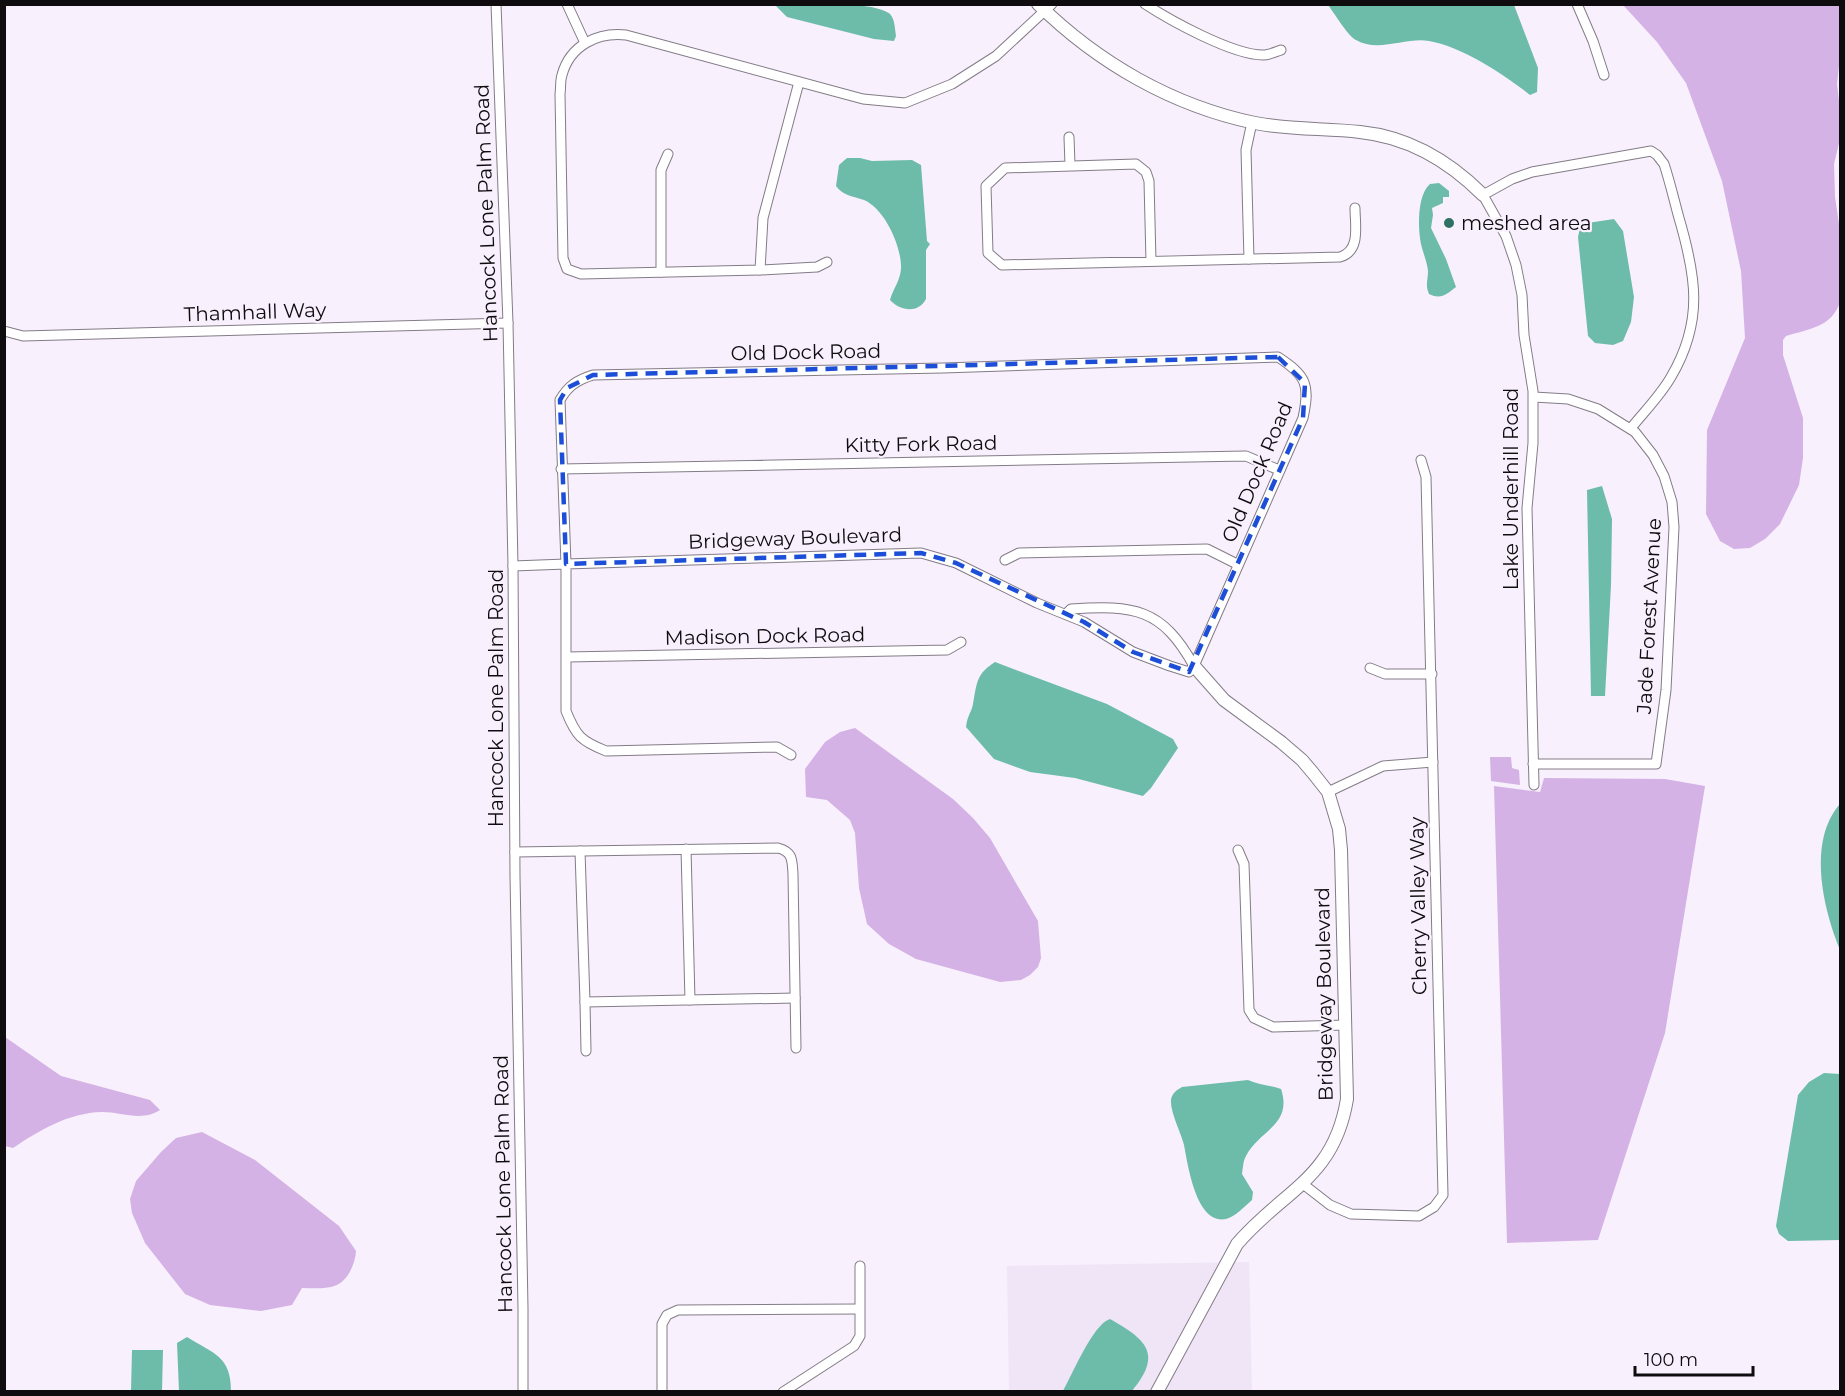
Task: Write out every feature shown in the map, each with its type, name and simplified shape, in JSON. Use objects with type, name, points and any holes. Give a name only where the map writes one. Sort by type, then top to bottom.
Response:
[{"type":"street","name":"Hancock Lone Palm Road","points":[[496,4],[508,323],[513,566],[523,1392]]},
{"type":"street","points":[[567,4],[585,44]]},
{"type":"street","points":[[1145,4],[1189,29],[1237,49],[1259,55],[1281,50]]},
{"type":"street","points":[[1577,4],[1593,41],[1604,75]]},
{"type":"street","points":[[827,262],[817,267],[760,270],[581,274],[567,269],[563,258],[560,94],[562,75],[570,56],[595,37],[610,33],[626,35],[863,99],[905,102],[952,84],[987,62],[1045,7]]},
{"type":"street","name":"Lake Underhill Road","points":[[1045,7],[1097,55],[1144,84],[1189,104],[1252,122],[1370,133],[1404,141],[1448,164],[1483,195],[1506,236],[1516,265],[1521,288],[1524,335],[1534,397],[1533,443],[1527,508],[1534,785]]},
{"type":"street","points":[[760,270],[763,218],[799,82]]},
{"type":"street","points":[[1249,259],[1246,150],[1252,122]]},
{"type":"street","points":[[1069,137],[1070,165]]},
{"type":"street","points":[[1483,195],[1512,179],[1539,171],[1642,152],[1651,151],[1660,157],[1666,170],[1691,260],[1695,283],[1694,305],[1691,328],[1679,362],[1666,384],[1631,428]]},
{"type":"street","points":[[661,272],[661,170],[668,153]]},
{"type":"street","points":[[1151,261],[1149,182],[1146,172],[1136,164],[1005,168],[986,186],[988,253],[1002,265],[1345,256],[1355,244],[1355,208]]},
{"type":"street","name":"Thamhall Way","points":[[4,331],[23,336],[508,323]]},
{"type":"street","name":"Old Dock Road","points":[[792,755],[777,747],[606,752],[589,744],[574,730],[566,711],[566,564],[560,400],[567,388],[581,379],[593,375],[1278,357],[1293,367],[1305,383],[1308,397],[1303,418],[1194,666]]},
{"type":"street","name":"Jade Forest Avenue","points":[[1533,764],[1656,764],[1667,683],[1673,514],[1668,489],[1660,468],[1653,455],[1631,428],[1598,409],[1568,399],[1534,397]]},
{"type":"street","name":"Kitty Fork Road","points":[[561,469],[1246,456],[1279,470]]},
{"type":"street","name":"Cherry Valley Way","points":[[1304,1184],[1329,1205],[1351,1214],[1419,1216],[1434,1207],[1443,1195],[1426,477],[1420,460]]},
{"type":"street","points":[[1005,560],[1019,553],[1207,549],[1237,564]]},
{"type":"street","name":"Bridgeway Boulevard","points":[[513,566],[921,554],[956,564],[1084,622],[1142,656],[1189,672],[1194,666]]},
{"type":"street","name":"Bridgeway Boulevard","points":[[1066,614],[1071,609],[1105,607],[1129,609],[1150,616],[1161,623],[1183,646],[1194,666],[1224,700],[1302,760],[1328,792],[1339,829],[1346,1025],[1347,1099],[1344,1115],[1330,1150],[1319,1167],[1304,1184],[1254,1224],[1237,1244],[1157,1392]]},
{"type":"street","name":"Madison Dock Road","points":[[567,657],[947,650],[961,642]]},
{"type":"street","points":[[1370,668],[1385,674],[1432,674]]},
{"type":"street","points":[[1328,792],[1383,766],[1433,762]]},
{"type":"street","points":[[515,852],[778,848],[787,850],[791,855],[796,1048]]},
{"type":"street","points":[[686,849],[690,1000]]},
{"type":"street","points":[[1238,850],[1244,864],[1249,1010],[1254,1017],[1273,1027],[1346,1025]]},
{"type":"street","points":[[580,851],[586,1050]]},
{"type":"street","points":[[585,1002],[795,998]]},
{"type":"street","points":[[783,1392],[854,1346],[860,1336],[860,1266]]},
{"type":"street","points":[[662,1392],[662,1324],[667,1315],[678,1310],[860,1309]]},
{"type":"highlighted area","points":[[1278,357],[1305,383],[1303,418],[1189,672],[1133,652],[1084,622],[956,563],[921,553],[566,564],[560,400],[567,388],[593,375]]},
{"type":"shaded area","points":[[836,4],[881,10],[892,16],[896,36],[894,41],[874,39],[787,17],[775,5]]},
{"type":"shaded area","points":[[1328,5],[1514,5],[1538,68],[1537,92],[1530,95],[1482,62],[1442,44],[1420,40],[1383,45],[1365,44],[1349,34]]},
{"type":"shaded area","points":[[1623,5],[1840,5],[1840,57],[1837,84],[1840,139],[1834,164],[1835,197],[1840,231],[1840,302],[1831,317],[1819,326],[1786,336],[1783,340],[1783,355],[1803,418],[1803,458],[1799,485],[1780,524],[1765,539],[1750,548],[1734,549],[1720,541],[1706,514],[1707,430],[1745,338],[1741,271],[1722,181],[1686,83],[1657,42]]},
{"type":"shaded area","points":[[847,158],[872,161],[912,160],[921,165],[927,241],[930,244],[926,250],[926,299],[923,304],[914,309],[899,307],[890,300],[898,281],[901,260],[891,230],[885,220],[872,205],[845,194],[836,186],[839,165]]},
{"type":"shaded area","points":[[1439,183],[1449,191],[1449,197],[1443,197],[1443,203],[1432,208],[1431,228],[1456,287],[1447,294],[1437,296],[1429,294],[1428,291],[1428,271],[1419,232],[1419,217],[1426,189],[1430,184]]},
{"type":"shaded area","points":[[1614,219],[1623,231],[1634,297],[1631,322],[1623,341],[1613,345],[1595,343],[1588,336],[1578,237],[1581,224]]},
{"type":"shaded area","points":[[1602,486],[1612,519],[1611,585],[1605,696],[1591,696],[1587,490]]},
{"type":"shaded area","points":[[995,662],[1107,704],[1173,739],[1178,748],[1143,796],[1075,778],[1030,772],[994,759],[966,727],[978,680],[984,671]]},
{"type":"shaded area","points":[[855,728],[953,799],[990,838],[1038,921],[1041,958],[1038,967],[1030,975],[1021,980],[1000,982],[916,959],[889,944],[867,924],[859,888],[855,833],[850,820],[827,800],[806,797],[805,769],[825,742],[840,732]]},
{"type":"shaded area","points":[[1490,757],[1511,757],[1512,768],[1519,770],[1520,785],[1491,781]]},
{"type":"shaded area","points":[[1544,778],[1665,779],[1705,786],[1665,1033],[1598,1240],[1507,1243],[1494,786],[1540,792]]},
{"type":"shaded area","points":[[1840,804],[1840,950],[1824,896],[1821,856],[1830,819]]},
{"type":"shaded area","points":[[5,1037],[61,1076],[150,1100],[160,1110],[153,1114],[139,1116],[90,1113],[66,1119],[44,1129],[13,1148],[5,1146]]},
{"type":"shaded area","points":[[1824,1073],[1840,1074],[1840,1240],[1788,1241],[1779,1234],[1776,1226],[1798,1095],[1809,1082]]},
{"type":"shaded area","points":[[1248,1080],[1281,1089],[1282,1111],[1279,1119],[1252,1147],[1244,1160],[1242,1174],[1253,1192],[1252,1200],[1229,1218],[1216,1218],[1207,1213],[1195,1192],[1184,1145],[1172,1110],[1172,1098],[1175,1092],[1182,1087]]},
{"type":"shaded area","points":[[202,1132],[255,1160],[339,1226],[356,1251],[352,1268],[342,1282],[328,1288],[302,1288],[292,1305],[261,1311],[210,1305],[185,1294],[145,1243],[132,1213],[130,1199],[136,1181],[176,1138]]},
{"type":"shaded area","points":[[1249,1262],[1252,1391],[1009,1391],[1007,1266]]},
{"type":"shaded area","points":[[1110,1319],[1133,1333],[1146,1348],[1147,1367],[1142,1378],[1132,1391],[1063,1391],[1090,1340],[1103,1323]]},
{"type":"shaded area","points":[[187,1337],[213,1352],[224,1363],[228,1370],[231,1391],[179,1391],[177,1343]]},
{"type":"shaded area","points":[[132,1350],[163,1350],[162,1391],[131,1391]]},
{"type":"place","name":"meshed area","points":[[1449,223]]}]
